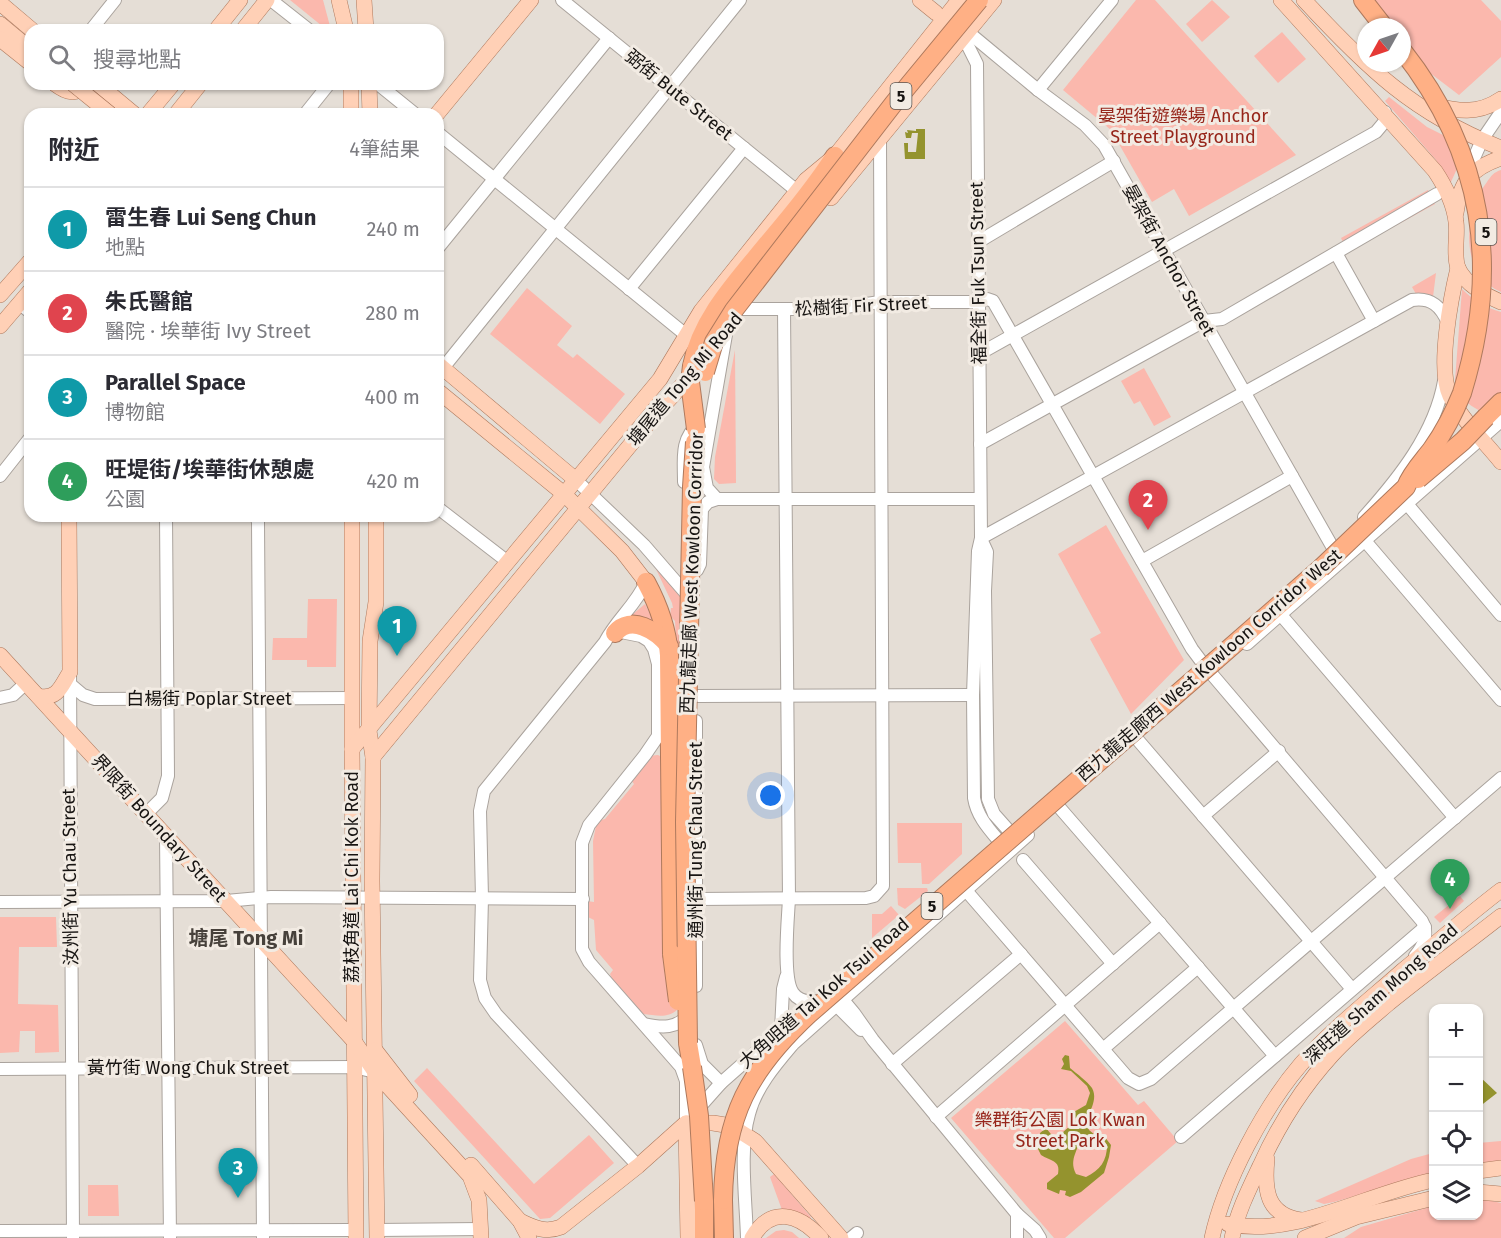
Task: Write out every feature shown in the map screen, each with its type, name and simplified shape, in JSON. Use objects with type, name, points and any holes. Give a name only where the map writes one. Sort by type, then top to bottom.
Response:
[{"type":"highway","name":"西九龍走廊 West Kowloon Corridor","points":[[704,1238],[701,1137],[688,1043],[685,822],[693,487],[696,429],[705,372],[714,342],[726,320],[894,104],[979,0]]},
{"type":"highway","points":[[1363,0],[1376,18]]},
{"type":"highway","name":"西九龍走廊西 West Kowloon Corridor West","points":[[724,1238],[723,1200],[727,1149],[735,1116],[760,1067],[789,1033],[1407,495],[1409,480],[1445,428],[1469,377],[1481,338],[1488,257],[1482,208],[1467,157],[1446,113],[1411,63]]},
{"type":"highway","points":[[696,429],[690,382],[695,351],[701,336],[723,300],[802,194],[835,156]]},
{"type":"highway","points":[[1407,495],[1412,484],[1463,441],[1501,402]]},
{"type":"highway","points":[[646,582],[660,611],[665,655],[672,954],[677,997],[688,1043]]},
{"type":"highway","points":[[610,638],[619,628],[642,626],[657,633],[665,655]]},
{"type":"main road","points":[[221,24],[240,0]]},
{"type":"main road","points":[[248,24],[269,0]]},
{"type":"main road","points":[[339,0],[345,24]]},
{"type":"main road","points":[[364,0],[366,24]]},
{"type":"main road","points":[[442,108],[531,0]]},
{"type":"main road","points":[[920,0],[941,17]]},
{"type":"main road","points":[[835,156],[941,17],[958,0]]},
{"type":"main road","name":"塘尾道 Tong Mi Road","points":[[373,756],[655,415],[704,361],[860,162],[994,0]]},
{"type":"main road","points":[[1281,0],[1385,112],[1436,171],[1448,193],[1456,222]]},
{"type":"main road","points":[[1304,0],[1384,81],[1449,125],[1501,148]]},
{"type":"main road","points":[[0,1],[25,24]]},
{"type":"main road","points":[[0,24],[24,44]]},
{"type":"main road","points":[[0,39],[24,58]]},
{"type":"main road","points":[[66,90],[71,93],[81,90]]},
{"type":"main road","points":[[80,90],[103,108]]},
{"type":"main road","points":[[105,90],[127,108]]},
{"type":"main road","points":[[153,108],[167,90]]},
{"type":"main road","points":[[181,108],[195,90]]},
{"type":"main road","points":[[351,90],[351,108]]},
{"type":"main road","points":[[369,90],[370,108]]},
{"type":"main road","points":[[1411,100],[1459,111],[1480,110],[1501,99]]},
{"type":"main road","points":[[1456,222],[1458,200],[1464,181],[1484,165],[1501,158]]},
{"type":"main road","name":"塘尾道 Tong Mi Road","points":[[352,749],[660,379],[701,311],[802,194]]},
{"type":"main road","name":"大角咀道 Tai Kok Tsui Road","points":[[1456,222],[1458,268],[1448,323],[1444,380],[1454,404],[1482,438]]},
{"type":"main road","points":[[0,295],[24,268]]},
{"type":"main road","points":[[1458,268],[1472,285],[1501,302]]},
{"type":"main road","points":[[0,326],[24,308]]},
{"type":"main road","points":[[444,369],[576,480]]},
{"type":"main road","points":[[444,396],[579,507],[631,561],[646,582]]},
{"type":"main road","points":[[1482,438],[1501,462]]},
{"type":"main road","name":"汝州街 Yu Chau Street","points":[[69,522],[70,678]]},
{"type":"main road","name":"荔枝角道 Lai Chi Kok Road","points":[[352,522],[356,1234]]},
{"type":"main road","name":"荔枝角道 Lai Chi Kok Road","points":[[362,522],[362,601],[370,641]]},
{"type":"main road","name":"荔枝角道 Lai Chi Kok Road","points":[[376,522],[376,602],[370,641],[369,731],[373,756],[377,1234]]},
{"type":"main road","name":"界限街 Boundary Street","points":[[0,655],[354,1041],[375,1072],[470,1176],[479,1200],[481,1234]]},
{"type":"main road","points":[[38,696],[50,697],[57,693],[70,678]]},
{"type":"main road","name":"深旺道 Sham Mong Road","points":[[1213,1238],[1216,1221],[1245,1153],[1275,1099],[1291,1077],[1330,1035],[1501,890]]},
{"type":"main road","name":"深旺道 Sham Mong Road","points":[[1234,1232],[1269,1147],[1298,1098],[1346,1040],[1431,969],[1501,916]]},
{"type":"main road","points":[[375,1050],[400,1083],[520,1221],[529,1238]]},
{"type":"main road","points":[[688,1238],[686,1123],[713,1123],[735,1128],[745,1134],[764,1149],[841,1238]]},
{"type":"main road","name":"大角咀道 Tai Kok Tsui Road","points":[[556,1234],[561,1227],[638,1166],[686,1123]]},
{"type":"main road","points":[[1269,1147],[1265,1179],[1268,1197],[1283,1214],[1304,1221]]},
{"type":"main road","points":[[1483,1170],[1501,1168]]},
{"type":"main road","points":[[1216,1221],[1234,1232],[1304,1221],[1391,1190],[1429,1181]]},
{"type":"main road","points":[[1483,1192],[1501,1194]]},
{"type":"main road","points":[[1305,1238],[1356,1217],[1429,1199]]},
{"type":"main road","points":[[752,1238],[761,1225],[771,1219],[790,1216],[808,1224],[820,1238]]},
{"type":"main road","points":[[520,1221],[556,1234]]},
{"type":"street","points":[[96,24],[115,0]]},
{"type":"street","points":[[269,0],[301,24]]},
{"type":"street","name":"弼街 Bute Street","points":[[562,0],[802,194]]},
{"type":"street","points":[[444,361],[556,229],[741,0]]},
{"type":"street","points":[[1038,90],[1112,0]]},
{"type":"street","name":"晏架街 Anchor Street","points":[[941,17],[1085,125],[1104,145],[1333,548],[1343,561]]},
{"type":"street","name":"福全街 Fuk Tsun Street","points":[[965,35],[976,64],[981,538],[978,551],[973,695],[976,809],[999,842]]},
{"type":"street","points":[[444,241],[609,38]]},
{"type":"street","points":[[310,108],[324,90]]},
{"type":"street","points":[[385,90],[408,108]]},
{"type":"street","points":[[979,354],[1376,132],[1386,120],[1385,112]]},
{"type":"street","points":[[1464,181],[1482,140],[1501,112]]},
{"type":"street","points":[[444,138],[686,335]]},
{"type":"street","points":[[696,899],[866,898],[878,893],[883,885],[880,140]]},
{"type":"street","points":[[629,289],[744,148]]},
{"type":"street","points":[[978,242],[1114,161]]},
{"type":"street","points":[[980,444],[1204,321],[1222,319],[1437,194]]},
{"type":"street","points":[[1336,253],[1374,321]]},
{"type":"street","points":[[979,302],[987,299],[993,301],[1014,334],[1186,639],[1208,670],[1386,876],[1425,927],[1426,933],[1421,948],[1410,965]]},
{"type":"street","points":[[981,538],[1412,300],[1420,299],[1434,303],[1443,311],[1448,323]]},
{"type":"street","name":"松樹街 Fir Street","points":[[743,309],[832,309],[879,302],[979,302]]},
{"type":"street","points":[[781,1030],[783,989],[787,970],[789,899],[784,309]]},
{"type":"street","points":[[717,499],[707,488],[703,474],[728,329]]},
{"type":"street","name":"大角咀道 Tai Kok Tsui Road","points":[[747,1238],[745,1134],[753,1102],[778,1060],[793,1044],[1137,740],[1333,548],[1366,514],[1412,456],[1437,411],[1444,380]]},
{"type":"street","points":[[702,509],[686,507],[684,504],[685,442],[696,426],[711,418]]},
{"type":"street","name":"大角咀道 Tai Kok Tsui Road","points":[[686,1123],[721,1083],[881,940],[1208,670],[1281,615],[1366,542],[1407,495],[1501,421]]},
{"type":"street","points":[[0,476],[24,446]]},
{"type":"street","points":[[1142,561],[1292,476]]},
{"type":"street","name":"通州街 Tung Chau Street","points":[[576,480],[673,577],[696,608],[696,1041],[702,1064],[721,1083]]},
{"type":"street","points":[[1407,495],[1501,615]]},
{"type":"street","points":[[673,577],[686,578],[697,570],[700,564],[702,509],[708,502],[717,499],[980,498]]},
{"type":"street","points":[[444,513],[508,562]]},
{"type":"street","points":[[146,814],[162,798],[167,784],[166,522]]},
{"type":"street","points":[[258,522],[263,1234]]},
{"type":"street","name":"福全街 Fuk Tsun Street","points":[[981,538],[987,552],[985,591],[988,799],[994,814],[1010,832]]},
{"type":"street","points":[[1366,542],[1501,700]]},
{"type":"street","points":[[638,1166],[488,1004],[480,980],[482,898],[480,811],[484,791],[610,638],[610,630],[640,596],[646,582]]},
{"type":"street","points":[[1281,615],[1455,818]]},
{"type":"street","points":[[665,655],[658,736],[589,825],[582,843],[582,941],[585,956],[681,1067],[684,1074],[686,1123]]},
{"type":"street","name":"白楊街 Poplar Street","points":[[70,678],[83,695],[95,699],[352,698]]},
{"type":"street","name":"汝州街 Yu Chau Street","points":[[70,678],[73,1234]]},
{"type":"street","points":[[0,698],[13,695],[26,683]]},
{"type":"street","points":[[696,696],[973,695]]},
{"type":"street","points":[[1137,740],[1352,989]]},
{"type":"street","points":[[1203,816],[1279,751]]},
{"type":"street","points":[[956,879],[1132,1082],[1139,1084],[1150,1079],[1501,778]]},
{"type":"street","points":[[1059,807],[1275,1056]]},
{"type":"street","points":[[166,836],[170,1234]]},
{"type":"street","points":[[1023,860],[1113,964]]},
{"type":"street","points":[[0,902],[226,901],[260,897],[583,899]]},
{"type":"street","points":[[936,1117],[1160,924]]},
{"type":"street","points":[[1181,1137],[1425,927]]},
{"type":"street","points":[[892,1064],[1021,954]]},
{"type":"street","points":[[1103,1049],[1198,967]]},
{"type":"street","points":[[787,970],[790,987],[794,995],[801,1000],[818,998],[832,991],[848,1019],[873,1040],[1017,1214],[1037,1232],[1040,1238]]},
{"type":"street","points":[[644,1024],[660,1028],[676,1026],[687,1017],[696,1002]]},
{"type":"street","name":"黃竹街 Wong Chuk Street","points":[[0,1069],[354,1067],[375,1072]]},
{"type":"street","points":[[1017,1214],[1017,1238]]},
{"type":"street","points":[[0,1231],[73,1234],[356,1234]]},
{"type":"street","points":[[377,1234],[481,1234]]},
{"type":"green space","points":[[290,0],[323,0],[329,24],[320,24]]},
{"type":"green space","name":"晏架街遊樂場 Anchor Street Playground","points":[[1136,0],[1155,0],[1296,155],[1189,216],[1174,189],[1152,202],[1111,130],[1063,90]]},
{"type":"green space","points":[[1212,0],[1230,17],[1202,42],[1186,24]]},
{"type":"green space","points":[[1356,0],[1481,0],[1501,21],[1501,57],[1459,95],[1411,58],[1411,18],[1372,18]]},
{"type":"green space","points":[[1282,32],[1306,59],[1278,83],[1254,56]]},
{"type":"green space","points":[[1389,97],[1427,127],[1467,147],[1450,184],[1436,160],[1385,101]]},
{"type":"green space","points":[[1501,170],[1501,292],[1487,284],[1478,272],[1469,242],[1473,209],[1479,195],[1491,176]]},
{"type":"green space","points":[[1428,190],[1435,204],[1348,252],[1341,238]]},
{"type":"green space","points":[[1436,273],[1433,297],[1416,294],[1412,287]]},
{"type":"green space","points":[[527,288],[572,326],[557,345],[573,358],[577,354],[625,394],[600,424],[490,334]]},
{"type":"green space","points":[[1462,289],[1480,303],[1501,312],[1501,401],[1484,413],[1469,404],[1458,392],[1456,386]]},
{"type":"green space","points":[[735,350],[736,483],[719,484],[714,479],[715,457]]},
{"type":"green space","points":[[1144,368],[1171,417],[1154,426],[1140,401],[1134,404],[1121,381]]},
{"type":"green space","points":[[1106,525],[1184,660],[1131,714],[1090,639],[1101,633],[1058,554]]},
{"type":"green space","points":[[655,567],[690,604],[690,677],[678,677],[675,621],[670,616],[672,603]]},
{"type":"green space","points":[[308,599],[337,599],[336,667],[307,667],[307,660],[272,660],[273,638],[307,638]]},
{"type":"green space","points":[[645,604],[656,626],[627,619]]},
{"type":"green space","points":[[658,755],[666,759],[677,1010],[669,1015],[661,1016],[643,1014],[614,984],[610,974],[613,970],[596,950],[594,920],[588,917],[587,901],[594,902],[593,841],[597,821],[605,819],[634,784],[631,780],[648,756]]},
{"type":"green space","points":[[897,823],[962,823],[962,854],[929,884],[922,884],[921,863],[898,863]]},
{"type":"green space","points":[[897,888],[927,888],[928,891],[905,909],[898,905]]},
{"type":"green space","points":[[1460,896],[1464,901],[1440,923],[1434,917]]},
{"type":"green space","points":[[891,906],[899,915],[872,938],[872,914],[882,914]]},
{"type":"green space","points":[[0,917],[56,917],[57,947],[19,947],[18,1004],[58,1005],[59,1052],[35,1053],[35,1031],[20,1031],[19,1052],[0,1053]]},
{"type":"green space","name":"樂群街公園 Lok Kwan Street Park","points":[[1065,1021],[1138,1105],[1144,1101],[1178,1141],[1065,1238],[1054,1238],[951,1118]]},
{"type":"green space","points":[[427,1068],[534,1184],[589,1135],[614,1163],[550,1218],[540,1219],[414,1081]]},
{"type":"green space","points":[[1501,1141],[1501,1161],[1483,1163],[1483,1143]]},
{"type":"green space","points":[[1429,1154],[1429,1175],[1334,1202],[1324,1204],[1315,1201],[1411,1159]]},
{"type":"green space","points":[[774,1174],[811,1217],[809,1220],[782,1210],[770,1177]]},
{"type":"green space","points":[[88,1185],[118,1185],[119,1216],[88,1216]]},
{"type":"green space","points":[[1483,1199],[1501,1203],[1501,1238],[1344,1238],[1361,1227],[1429,1207],[1429,1220],[1483,1220]]},
{"type":"green space","points":[[776,1231],[792,1232],[799,1238],[766,1238]]},
{"type":"shaded area","points":[[916,129],[925,129],[925,159],[905,159],[904,143],[908,143],[908,152],[916,152],[918,133],[912,133],[911,138],[906,138],[905,132],[908,133],[907,130],[916,131]]},
{"type":"shaded area","points":[[1065,1055],[1069,1056],[1070,1068],[1092,1088],[1094,1099],[1088,1119],[1089,1130],[1095,1135],[1104,1136],[1111,1145],[1104,1173],[1081,1192],[1070,1197],[1065,1195],[1066,1191],[1060,1190],[1059,1194],[1047,1189],[1047,1183],[1058,1174],[1058,1166],[1041,1155],[1038,1149],[1040,1133],[1046,1128],[1055,1139],[1077,1120],[1072,1113],[1086,1105],[1090,1093],[1087,1086],[1071,1071],[1061,1069],[1064,1064],[1062,1059]],"holes":[[[1083,1134],[1089,1141],[1103,1139],[1107,1145],[1107,1151],[1102,1164],[1086,1177],[1076,1174],[1073,1163],[1080,1135]]]},
{"type":"shaded area","points":[[1483,1080],[1497,1093],[1483,1104]]},
{"type":"place","name":"朱氏醫館","points":[[1148,530]]},
{"type":"place","name":"雷生春 Lui Seng Chun","points":[[397,656]]},
{"type":"place","name":"旺堤街/埃華街休憩處","points":[[1450,909]]},
{"type":"place","name":"Parallel Space","points":[[238,1198]]},
{"type":"district","name":"塘尾 Tong Mi","points":[[246,938]]}]
